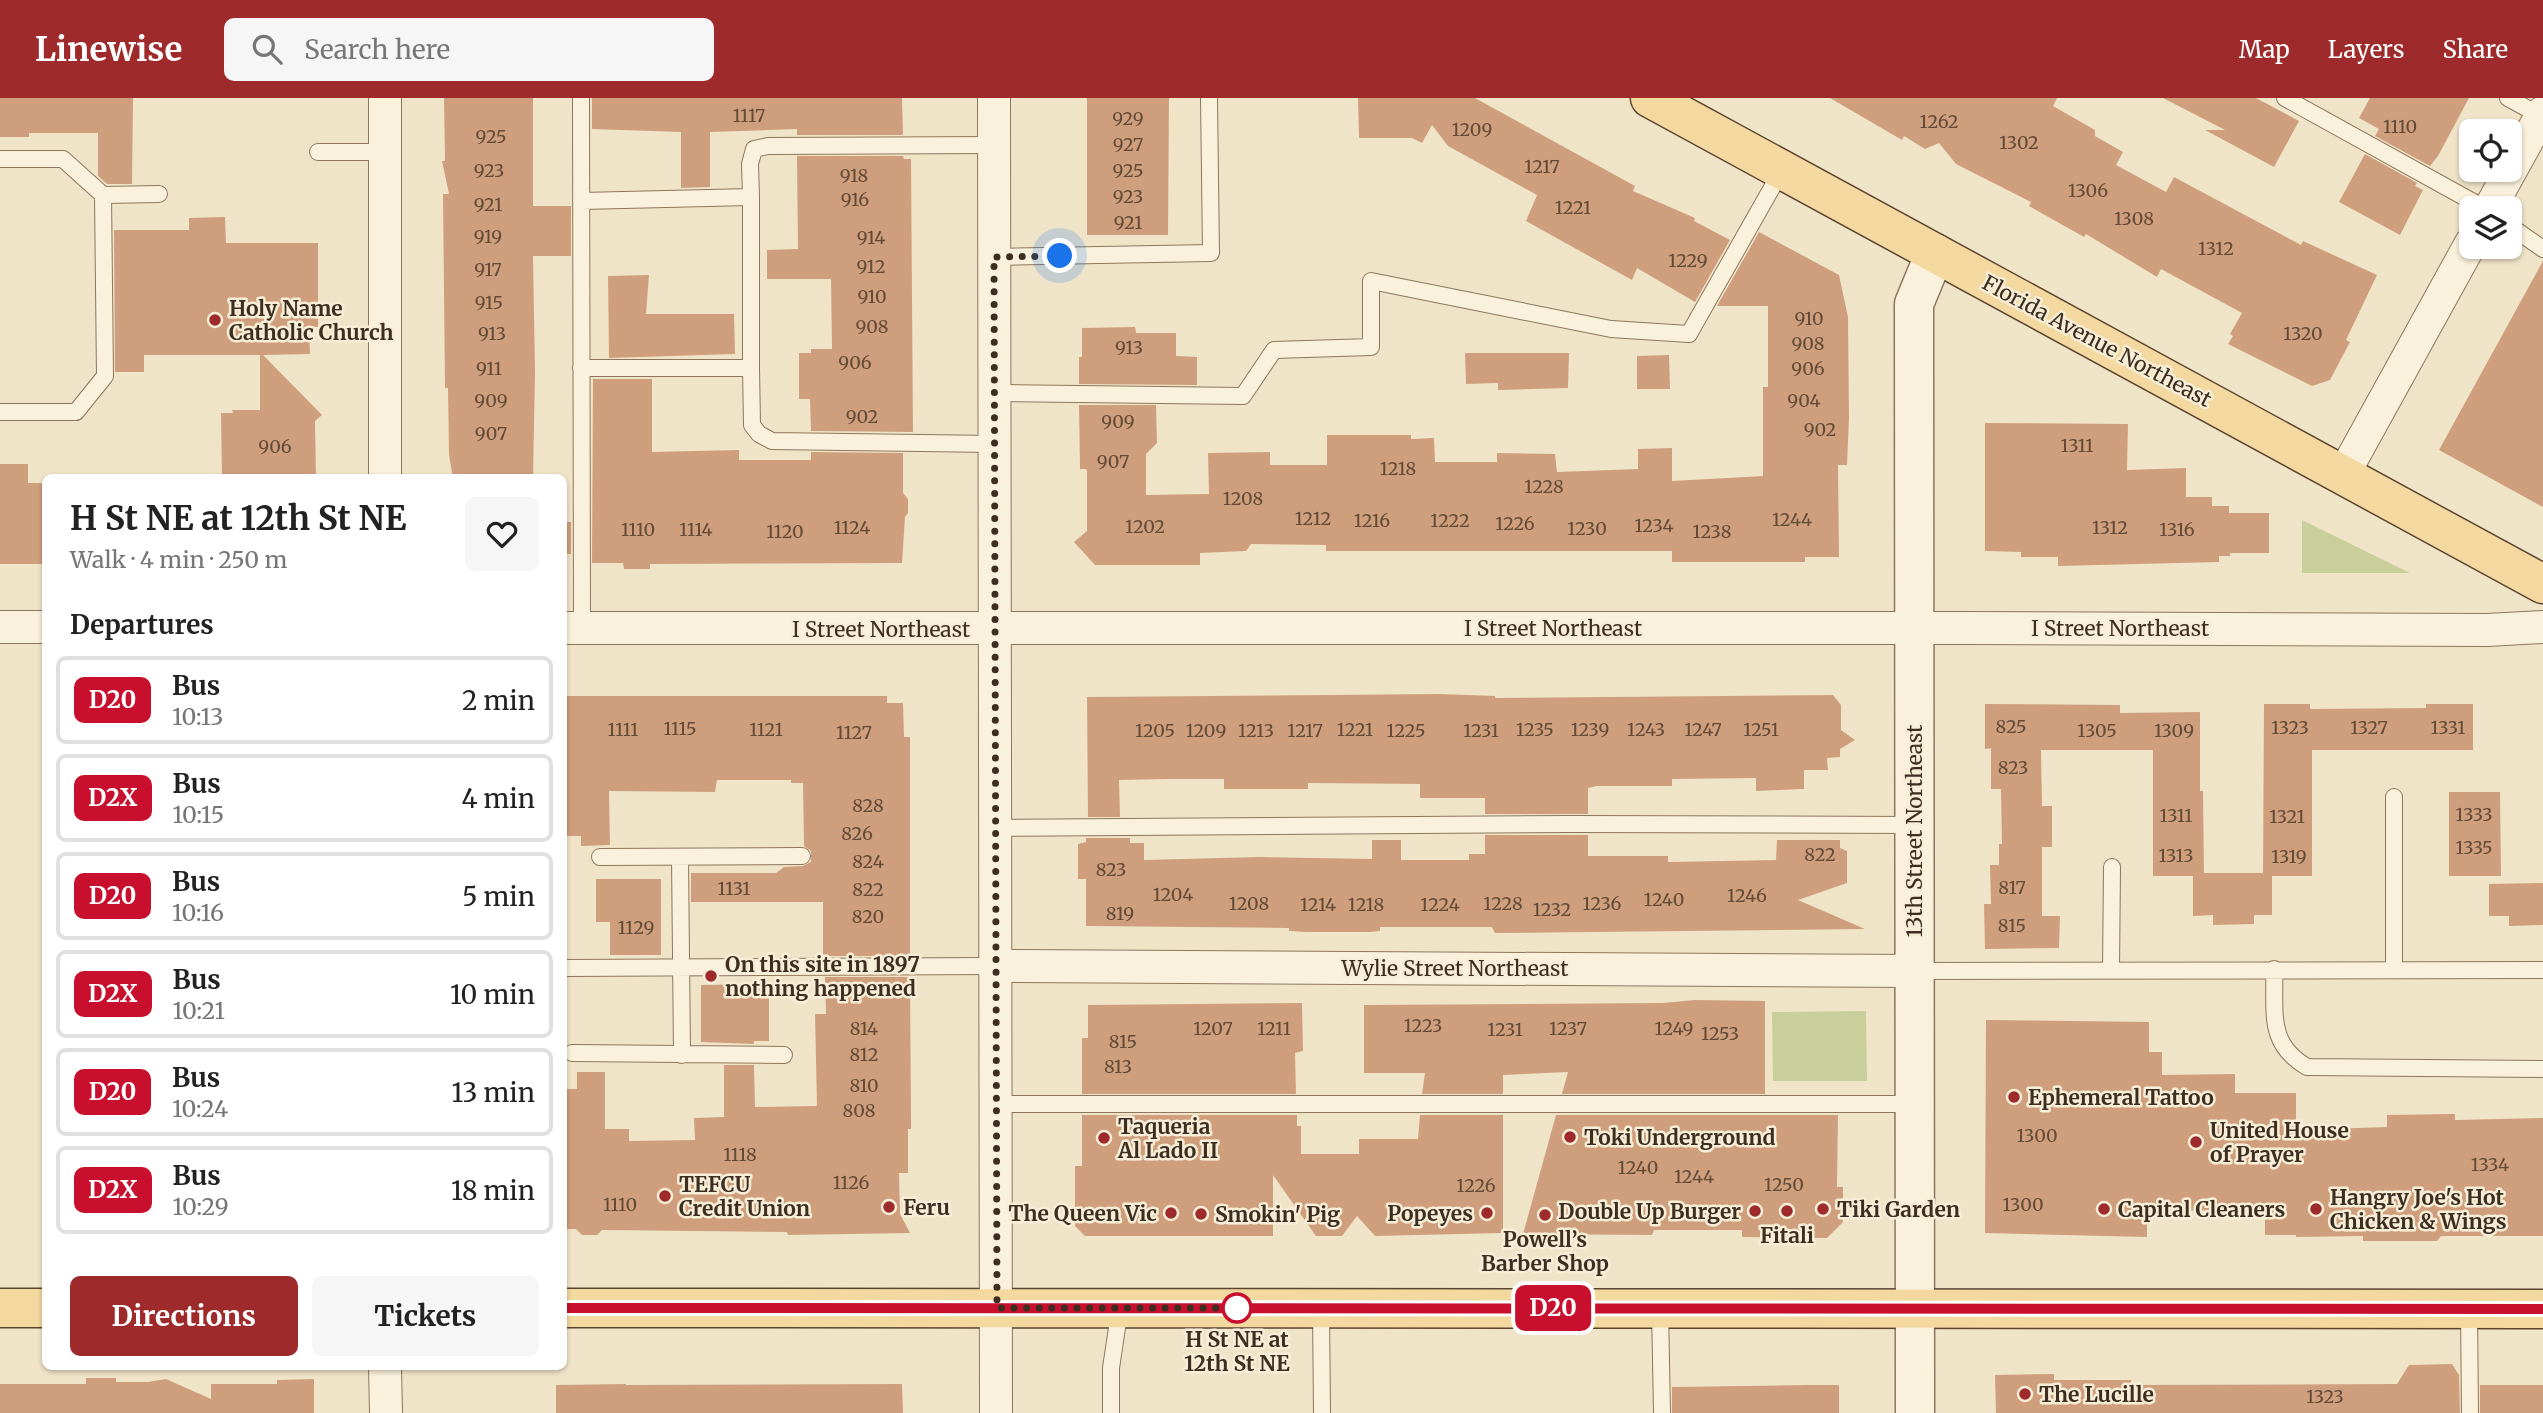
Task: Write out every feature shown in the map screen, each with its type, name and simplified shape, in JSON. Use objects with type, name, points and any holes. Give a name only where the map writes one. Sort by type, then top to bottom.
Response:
[{"type":"main road","name":"Florida Avenue Northeast","points":[[1650,98],[2543,584]]},
{"type":"main road","points":[[0,1308],[42,1308]]},
{"type":"main road","points":[[567,1308],[2543,1309]]},
{"type":"street","points":[[385,98],[385,474]]},
{"type":"street","points":[[994,98],[996,1413]]},
{"type":"street","points":[[2497,196],[2542,114]]},
{"type":"street","name":"13th Street Northeast","points":[[1915,1413],[1914,304],[1934,253]]},
{"type":"street","points":[[2343,475],[2462,259]]},
{"type":"street","points":[[0,626],[42,627]]},
{"type":"street","name":"I Street Northeast","points":[[573,628],[2487,630],[2543,627]]},
{"type":"street","name":"Wylie Street Northeast","points":[[996,966],[1914,971]]},
{"type":"street","points":[[385,1370],[386,1413]]},
{"type":"lane","points":[[573,628],[581,368],[581,98]]},
{"type":"lane","points":[[994,257],[1211,253],[1209,98]]},
{"type":"lane","points":[[2285,98],[2313,105],[2464,196]]},
{"type":"lane","points":[[2508,98],[2542,114]]},
{"type":"lane","points":[[994,145],[768,146],[754,149],[750,164],[752,425],[759,434],[772,441],[995,444]]},
{"type":"lane","points":[[317,152],[385,152]]},
{"type":"lane","points":[[0,159],[63,159],[103,195],[159,194]]},
{"type":"lane","points":[[994,393],[1243,396],[1274,350],[1371,346],[1371,281],[1611,330],[1689,334],[1782,170]]},
{"type":"lane","points":[[0,412],[76,412],[105,376],[103,195]]},
{"type":"lane","points":[[581,201],[751,197]]},
{"type":"lane","points":[[2522,234],[2543,249]]},
{"type":"lane","points":[[581,368],[751,368]]},
{"type":"lane","points":[[2394,797],[2394,969]]},
{"type":"lane","points":[[995,828],[1555,824],[1914,825]]},
{"type":"lane","points":[[600,858],[802,856]]},
{"type":"lane","points":[[680,857],[682,1055]]},
{"type":"lane","points":[[2111,970],[2112,867]]},
{"type":"lane","points":[[567,968],[996,966]]},
{"type":"lane","points":[[2274,969],[2276,1035],[2290,1057],[2307,1067],[2543,1069]]},
{"type":"lane","points":[[1914,971],[2543,970]]},
{"type":"lane","points":[[572,1053],[784,1055]]},
{"type":"lane","points":[[996,1104],[1914,1104]]},
{"type":"lane","points":[[1111,1413],[1111,1368],[1120,1308]]},
{"type":"lane","points":[[1321,1308],[1322,1413]]},
{"type":"lane","points":[[1660,1308],[1661,1413]]},
{"type":"lane","points":[[2469,1309],[2470,1413]]},
{"type":"green space","points":[[2302,520],[2410,573],[2302,573]]},
{"type":"green space","points":[[1866,1011],[1867,1081],[1773,1081],[1772,1012]]},
{"type":"building","points":[[0,98],[133,98],[132,184],[107,184],[98,176],[98,133],[29,133],[29,137],[0,137]]},
{"type":"building","points":[[444,98],[533,98],[533,206],[571,206],[571,256],[533,256],[533,474],[452,474],[449,455],[448,388],[445,388],[443,194],[449,194],[442,161],[445,161]]},
{"type":"building","points":[[592,98],[902,98],[903,135],[797,135],[797,129],[710,132],[710,187],[681,188],[681,132],[592,129]]},
{"type":"building","points":[[1087,98],[1169,98],[1168,235],[1087,235]]},
{"type":"building","points":[[1358,98],[1475,98],[1635,186],[1633,191],[1695,218],[1694,221],[1730,240],[1695,302],[1637,268],[1632,280],[1526,221],[1537,195],[1448,146],[1432,125],[1422,143],[1412,138],[1359,138]]},
{"type":"building","points":[[1830,98],[2057,98],[2053,106],[2095,130],[2095,136],[2123,152],[2116,165],[2166,192],[2174,177],[2301,245],[2303,241],[2377,275],[2346,340],[2350,342],[2330,380],[2312,386],[2228,344],[2233,336],[2230,334],[2242,313],[2161,269],[2157,277],[2086,234],[2084,237],[2029,206],[2031,202],[1956,164],[1939,143],[1925,149],[1904,136],[1902,140]]},
{"type":"building","points":[[2163,98],[2256,98],[2299,121],[2274,167],[2205,130],[2225,130]]},
{"type":"building","points":[[2370,98],[2469,98],[2430,166],[2375,136],[2379,129],[2359,118]]},
{"type":"building","points":[[2365,154],[2417,183],[2415,186],[2423,190],[2400,235],[2339,202]]},
{"type":"building","points":[[797,156],[903,156],[904,159],[911,159],[913,432],[811,431],[810,399],[799,399],[799,353],[811,353],[811,349],[832,349],[831,279],[767,279],[767,250],[798,249]]},
{"type":"building","points":[[225,217],[226,243],[318,243],[318,327],[309,327],[310,354],[263,355],[322,415],[315,421],[316,474],[222,474],[221,413],[233,413],[232,410],[260,410],[260,355],[144,355],[144,372],[115,372],[114,230],[189,230],[189,218]]},
{"type":"building","points":[[1759,232],[1839,275],[1848,317],[1849,418],[1847,465],[1838,465],[1839,557],[1805,557],[1805,562],[1672,562],[1672,551],[1326,551],[1326,545],[1251,544],[1246,551],[1200,553],[1200,565],[1095,565],[1074,542],[1087,531],[1087,471],[1080,469],[1079,405],[1156,405],[1157,443],[1146,454],[1146,495],[1209,494],[1208,453],[1270,452],[1270,465],[1327,465],[1327,435],[1411,435],[1411,439],[1434,438],[1435,462],[1497,462],[1497,453],[1555,454],[1557,472],[1638,469],[1638,449],[1672,448],[1672,481],[1763,476],[1763,387],[1768,387],[1768,306],[1717,306]]},
{"type":"building","points":[[2543,261],[2543,507],[2439,450]]},
{"type":"building","points":[[649,275],[646,314],[734,314],[735,354],[609,358],[608,276]]},
{"type":"building","points":[[1135,327],[1136,333],[1176,333],[1176,356],[1197,357],[1197,385],[1079,384],[1082,328]]},
{"type":"building","points":[[1465,353],[1569,353],[1568,388],[1498,390],[1498,383],[1466,384]]},
{"type":"building","points":[[1669,355],[1670,389],[1637,389],[1637,356]]},
{"type":"building","points":[[593,379],[652,379],[652,452],[739,450],[739,460],[811,460],[811,452],[903,453],[903,493],[908,499],[908,513],[905,517],[902,563],[650,564],[650,569],[624,569],[623,563],[592,563]]},
{"type":"building","points":[[1985,423],[2128,424],[2127,470],[2186,468],[2186,497],[2212,497],[2212,506],[2229,506],[2229,513],[2269,513],[2269,553],[2230,553],[2230,556],[2219,556],[2219,562],[2058,566],[2058,557],[2021,557],[2021,552],[1985,551]]},
{"type":"building","points":[[0,464],[28,464],[28,483],[42,483],[42,564],[0,564]]},
{"type":"building","points":[[567,522],[571,522],[571,554],[567,554]]},
{"type":"building","points":[[1440,694],[1495,698],[1833,695],[1841,705],[1841,730],[1855,740],[1840,749],[1840,757],[1827,758],[1828,770],[1804,770],[1804,789],[1756,791],[1756,778],[1672,779],[1672,786],[1597,786],[1588,788],[1588,814],[1485,814],[1485,798],[1420,798],[1420,784],[1308,783],[1308,789],[1224,789],[1224,779],[1168,779],[1119,780],[1120,817],[1088,817],[1087,697]]},
{"type":"building","points":[[567,696],[887,696],[887,703],[903,703],[904,737],[910,737],[910,956],[825,956],[823,902],[691,902],[691,873],[776,873],[784,867],[803,866],[811,862],[811,851],[804,846],[803,783],[791,783],[791,780],[717,780],[715,792],[609,791],[610,845],[581,846],[581,836],[567,836]]},
{"type":"building","points":[[1985,704],[2120,705],[2120,713],[2200,712],[2204,873],[2263,873],[2264,704],[2310,704],[2310,709],[2426,708],[2426,704],[2473,704],[2473,750],[2312,750],[2312,876],[2272,876],[2272,915],[2254,915],[2254,924],[2213,925],[2213,915],[2193,916],[2193,876],[2153,876],[2153,750],[2041,750],[2042,806],[2052,806],[2052,847],[2042,847],[2042,916],[2060,916],[2059,948],[1985,949],[1984,904],[1991,904],[1990,865],[1999,865],[1999,844],[2002,844],[2001,789],[1991,789],[1991,748],[1985,749]]},
{"type":"building","points":[[2449,792],[2500,792],[2501,876],[2449,876]]},
{"type":"building","points":[[1485,835],[1588,835],[1588,856],[1668,856],[1668,862],[1776,860],[1777,840],[1840,840],[1840,848],[1847,851],[1847,883],[1798,900],[1865,929],[1495,933],[1492,927],[1380,927],[1380,931],[1370,932],[1306,932],[1289,931],[1289,928],[1086,926],[1086,879],[1078,879],[1078,844],[1086,842],[1086,838],[1130,838],[1130,843],[1144,843],[1144,860],[1260,857],[1372,859],[1372,840],[1401,840],[1401,860],[1469,860],[1469,854],[1485,854]]},
{"type":"building","points":[[596,879],[661,879],[661,955],[610,955],[610,922],[596,922]]},
{"type":"building","points":[[2543,883],[2543,925],[2509,926],[2509,916],[2489,916],[2489,884]]},
{"type":"building","points":[[825,977],[910,977],[911,1129],[908,1129],[908,1173],[899,1173],[900,1214],[910,1233],[788,1235],[787,1232],[602,1230],[597,1235],[582,1235],[576,1229],[567,1229],[567,1089],[577,1089],[577,1072],[605,1072],[605,1129],[629,1129],[629,1141],[695,1140],[694,1118],[724,1117],[724,1065],[754,1065],[755,1107],[817,1106],[815,1014],[826,1014]]},
{"type":"building","points":[[769,984],[769,1041],[754,1041],[754,1044],[701,1042],[701,985]]},
{"type":"building","points":[[1695,1000],[1765,1001],[1765,1094],[1562,1094],[1568,1072],[1503,1075],[1503,1094],[1422,1094],[1425,1073],[1364,1073],[1364,1005],[1663,1003]]},
{"type":"building","points":[[1302,1003],[1303,1051],[1295,1053],[1296,1094],[1082,1094],[1082,1038],[1088,1038],[1088,1005]]},
{"type":"building","points":[[1986,1020],[2149,1022],[2149,1052],[2162,1052],[2162,1075],[2235,1074],[2235,1093],[2296,1093],[2296,1130],[2387,1127],[2387,1115],[2455,1114],[2455,1120],[2543,1118],[2543,1236],[2441,1236],[2437,1241],[2363,1241],[2363,1236],[2265,1235],[2265,1210],[2147,1211],[2147,1237],[1985,1233]]},
{"type":"building","points":[[1082,1115],[1297,1115],[1297,1126],[1301,1126],[1301,1154],[1359,1154],[1359,1139],[1418,1139],[1420,1115],[1503,1115],[1503,1233],[1375,1236],[1357,1216],[1342,1236],[1316,1236],[1273,1175],[1273,1236],[1085,1236],[1075,1226],[1075,1166],[1082,1166]]},
{"type":"building","points":[[1556,1115],[1838,1115],[1837,1187],[1843,1187],[1843,1222],[1827,1238],[1742,1237],[1742,1230],[1654,1230],[1652,1235],[1523,1234]]},
{"type":"building","points":[[2452,1364],[2459,1375],[2460,1413],[1996,1413],[1995,1375],[2054,1374],[2054,1380],[2131,1380],[2131,1385],[2397,1384],[2409,1365]]},
{"type":"building","points":[[86,1378],[116,1378],[116,1382],[166,1379],[211,1399],[211,1384],[277,1384],[277,1380],[314,1379],[314,1413],[0,1413],[0,1384],[86,1384]]},
{"type":"building","points":[[902,1384],[903,1413],[556,1413],[556,1385]]},
{"type":"building","points":[[1839,1385],[1839,1413],[1672,1413],[1672,1387]]},
{"type":"building","points":[[2480,1385],[2543,1385],[2543,1413],[2480,1413]]},
{"type":"bus line","name":"D20","points":[[567,1308],[2543,1309]]},
{"type":"place","name":"Holy Name Catholic Church","points":[[215,320]]},
{"type":"place","name":"On this site in 1897 nothing happened","points":[[711,976]]},
{"type":"place","name":"Ephemeral Tattoo","points":[[2014,1097]]},
{"type":"place","name":"Toki Underground","points":[[1570,1137]]},
{"type":"place","name":"Taqueria Al Lado II","points":[[1104,1138]]},
{"type":"place","name":"United House of Prayer","points":[[2196,1142]]},
{"type":"place","name":"TEFCU Credit Union","points":[[665,1196]]},
{"type":"place","name":"Feru","points":[[889,1207]]},
{"type":"place","name":"Tiki Garden","points":[[1823,1209]]},
{"type":"place","name":"Capital Cleaners","points":[[2104,1209]]},
{"type":"place","name":"Hangry Joe's Hot Chicken & Wings","points":[[2316,1209]]},
{"type":"place","name":"Double Up Burger","points":[[1755,1211]]},
{"type":"place","name":"Fitali","points":[[1787,1211]]},
{"type":"place","name":"The Queen Vic","points":[[1171,1213]]},
{"type":"place","name":"Popeyes","points":[[1487,1213]]},
{"type":"place","name":"Smokin' Pig","points":[[1201,1214]]},
{"type":"place","name":"Powell’s Barber Shop","points":[[1545,1215]]},
{"type":"place","name":"H St NE at 12th St NE","points":[[1237,1308]]},
{"type":"place","name":"The Lucille","points":[[2025,1394]]},
{"type":"route","points":[[1060,256],[994,257],[997,1308],[1246,1308],[1237,1308]]}]
